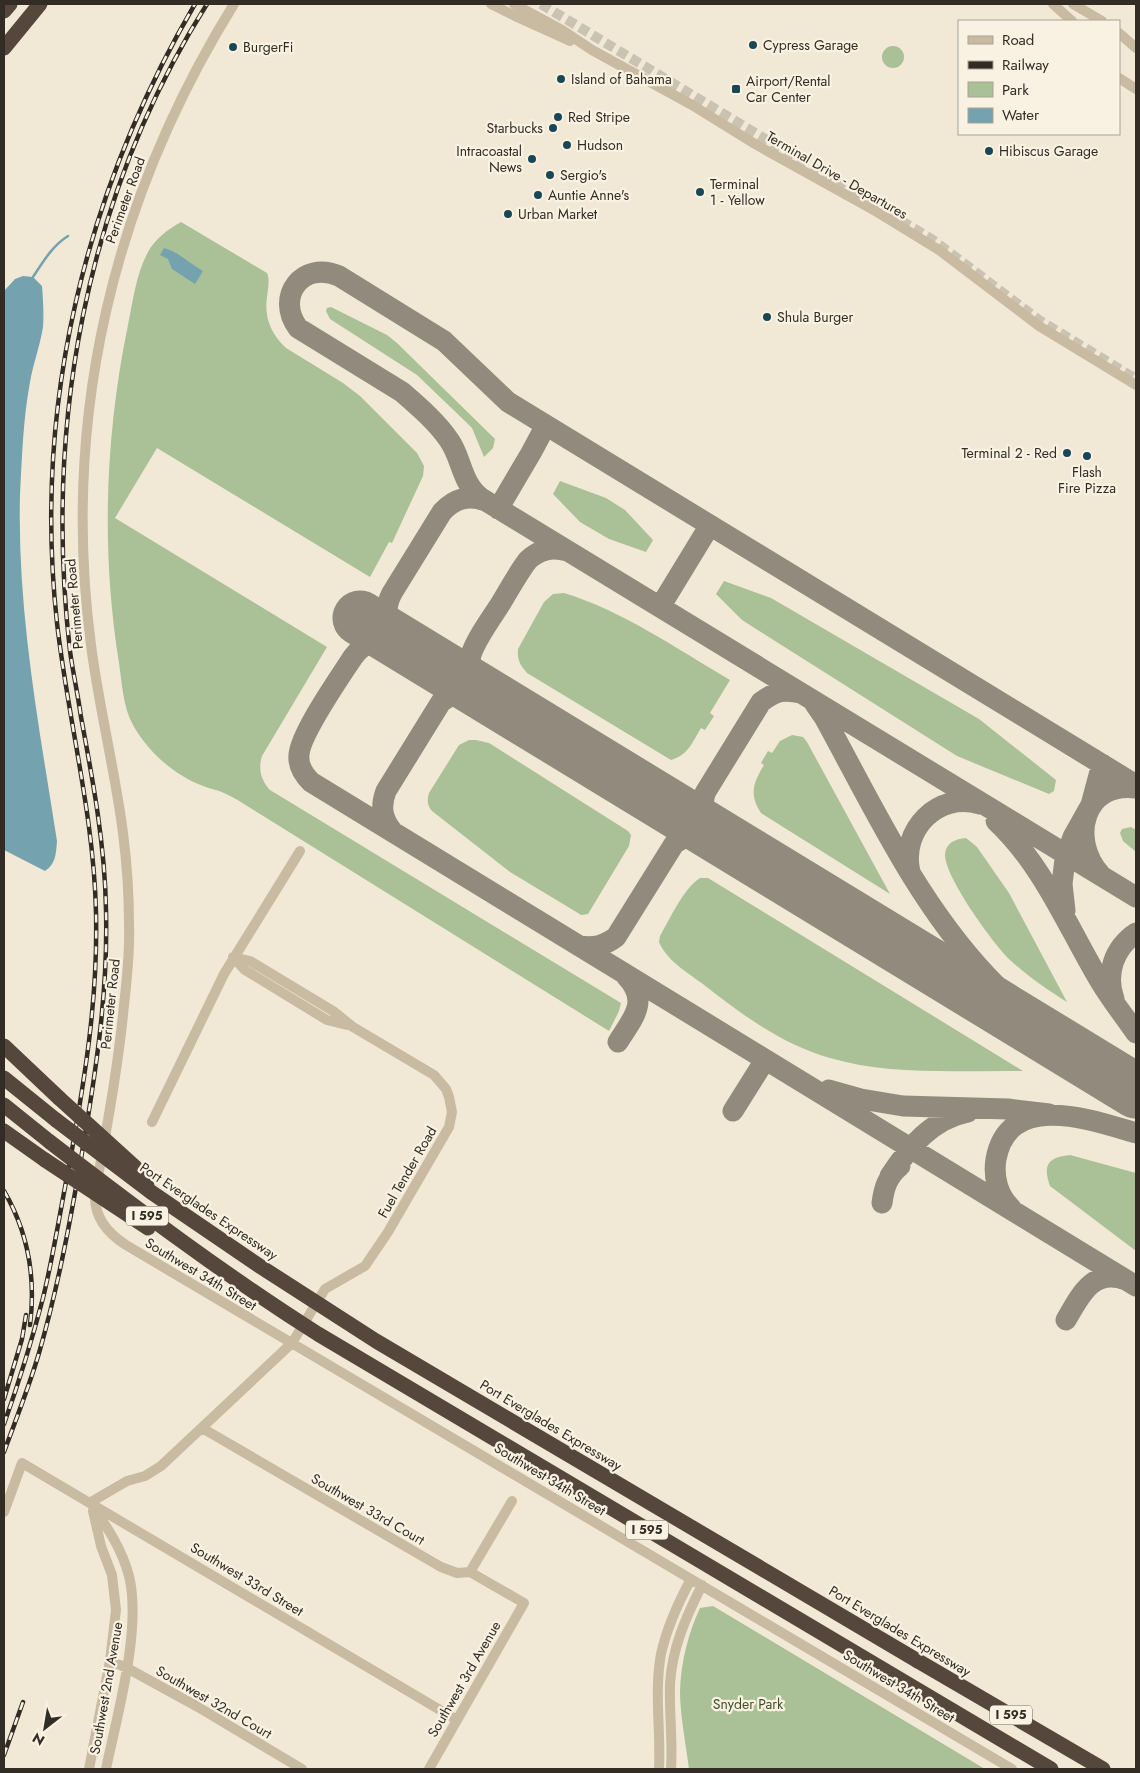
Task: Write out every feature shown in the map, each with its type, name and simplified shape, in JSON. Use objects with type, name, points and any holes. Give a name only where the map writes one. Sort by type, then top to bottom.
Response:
[{"type":"highway","points":[[4,11],[10,4]]},
{"type":"highway","points":[[4,48],[40,4]]},
{"type":"highway","points":[[4,1046],[136,1167],[151,1192]]},
{"type":"highway","name":"Port Everglades Expressway","points":[[4,1078],[151,1192],[376,1341],[1103,1769]]},
{"type":"highway","name":"I 595","points":[[4,1105],[150,1218],[245,1287],[402,1385],[1050,1769]]},
{"type":"highway","points":[[4,1131],[149,1229],[245,1287]]},
{"type":"street","name":"Perimeter Road","points":[[103,1224],[97,1213],[95,1194],[120,1050],[130,929],[123,832],[96,676],[87,607],[83,513],[88,415],[103,321],[124,239],[154,160],[180,101],[206,49],[234,4]]},
{"type":"street","name":"Terminal Drive - Departures","points":[[514,4],[860,202],[939,250],[1039,326],[1136,385]]},
{"type":"street","points":[[1053,4],[1071,20]]},
{"type":"street","points":[[1073,4],[1100,20]]},
{"type":"street","points":[[495,6],[557,36],[592,50]]},
{"type":"street","points":[[1120,34],[1136,48]]},
{"type":"street","points":[[1120,79],[1134,88]]},
{"type":"street","points":[[152,1122],[233,957],[300,851]]},
{"type":"street","name":"Fuel Tender Road","points":[[233,957],[250,961],[333,1011],[352,1027],[434,1074],[446,1089],[452,1112],[446,1134],[388,1232],[365,1266],[325,1289],[292,1343]]},
{"type":"street","name":"Southwest 34th Street","points":[[103,1224],[112,1235],[126,1245],[1012,1769]]},
{"type":"street","points":[[90,1502],[127,1481],[145,1476],[161,1466],[292,1343]]},
{"type":"street","name":"Southwest 33rd Court","points":[[202,1428],[440,1567],[456,1573],[470,1572],[524,1603]]},
{"type":"street","name":"Southwest 33rd Street","points":[[4,1512],[22,1463],[457,1720]]},
{"type":"street","points":[[470,1572],[512,1501]]},
{"type":"street","name":"Southwest 2nd Avenue","points":[[89,1769],[110,1660],[116,1610],[113,1584],[90,1502]]},
{"type":"street","name":"Southwest 2nd Avenue","points":[[90,1502],[114,1538],[129,1576],[133,1612],[127,1668],[106,1769]]},
{"type":"street","points":[[659,1769],[658,1684],[661,1655],[668,1626],[691,1579]]},
{"type":"street","points":[[671,1769],[670,1685],[672,1665],[676,1644],[685,1618],[702,1585]]},
{"type":"street","name":"Southwest 3rd Avenue","points":[[429,1769],[524,1603]]},
{"type":"street","name":"Southwest 32nd Court","points":[[110,1660],[302,1769]]},
{"type":"green space","points":[[893,46],[901,49],[904,57],[901,65],[893,68],[885,65],[882,57],[885,49]]},
{"type":"green space","points":[[181,222],[267,273],[269,281],[266,304],[270,325],[276,337],[286,348],[343,383],[360,396],[417,453],[424,466],[423,476],[392,543],[389,542],[370,577],[157,448],[115,518],[327,647],[262,756],[261,774],[270,790],[621,1003],[609,1031],[239,801],[182,776],[154,753],[133,725],[123,695],[113,621],[110,579],[108,494],[114,409],[133,297],[144,260],[154,243]]},
{"type":"green space","points":[[331,307],[387,335],[397,343],[495,439],[493,448],[484,457],[472,428],[466,422],[417,375],[330,319],[326,311],[327,308]]},
{"type":"green space","points":[[560,481],[606,498],[625,510],[653,540],[646,552],[609,539],[580,522],[553,494]]},
{"type":"green space","points":[[724,581],[771,598],[979,719],[1056,780],[1054,791],[1049,794],[957,756],[742,620],[716,594]]},
{"type":"green space","points":[[564,593],[628,620],[730,680],[710,713],[714,716],[705,730],[701,728],[689,748],[682,755],[671,760],[527,673],[520,662],[518,649],[544,602],[553,594]]},
{"type":"green space","points":[[792,735],[803,737],[807,742],[890,894],[761,813],[757,807],[754,789],[764,765],[761,763],[768,751],[772,753],[780,741]]},
{"type":"green space","points":[[469,740],[489,743],[628,831],[631,835],[629,846],[588,914],[581,915],[510,872],[430,809],[428,802],[429,793],[459,745]]},
{"type":"green space","points":[[1131,827],[1136,830],[1136,852],[1123,841],[1120,833],[1122,829]]},
{"type":"green space","points":[[966,838],[977,847],[1009,893],[1067,1002],[1037,982],[1001,951],[961,893],[947,865],[945,855],[949,844]]},
{"type":"green space","points":[[700,878],[708,878],[1023,1071],[901,1070],[853,1064],[813,1052],[781,1038],[736,1009],[681,968],[668,956],[659,942],[660,936],[688,889]]},
{"type":"green space","points":[[1070,1155],[1136,1173],[1136,1251],[1050,1186],[1047,1172],[1049,1163],[1057,1158]]},
{"type":"green space","name":"Snyder Park","points":[[713,1606],[985,1769],[689,1769],[680,1700],[682,1669],[689,1638],[700,1608]]},
{"type":"water","points":[[164,248],[180,255],[203,271],[195,284],[172,269],[168,259],[160,255]]},
{"type":"water","points":[[23,276],[33,277],[42,286],[43,306],[43,327],[30,382],[24,424],[20,495],[20,538],[22,582],[31,668],[57,841],[53,862],[45,871],[4,850],[4,291],[15,279]]},
{"type":"waterway","points":[[33,277],[53,249],[68,236]]},
{"type":"taxiway","points":[[1136,785],[508,402],[444,341],[339,276],[326,272],[314,273],[304,277],[296,284],[291,294],[290,305],[292,316],[298,328],[402,392],[421,409],[449,440],[469,485],[481,498],[1136,897]]},
{"type":"taxiway","points":[[498,509],[546,425]]},
{"type":"taxiway","points":[[402,643],[393,632],[388,620],[387,607],[392,593],[442,512],[447,507],[457,501],[468,498],[486,501]]},
{"type":"taxiway","points":[[660,607],[710,525]]},
{"type":"taxiway","points":[[485,694],[476,683],[471,670],[471,654],[478,639],[528,560],[537,553],[546,550],[568,551]]},
{"type":"taxiway","points":[[402,643],[381,641],[363,647],[353,657],[339,678],[313,720],[301,746],[299,762],[311,782],[1136,1286]]},
{"type":"taxiway","points":[[393,832],[386,822],[383,813],[386,791],[441,702],[450,696],[462,692],[485,694]]},
{"type":"taxiway","points":[[727,842],[715,832],[707,821],[703,809],[705,793],[761,702],[771,695],[780,692],[801,693]]},
{"type":"taxiway","points":[[815,704],[824,717],[897,851],[938,916],[961,946],[1011,1000],[1094,1065]]},
{"type":"taxiway","points":[[1065,911],[1062,884],[1065,859],[1073,837],[1091,805],[1102,764]]},
{"type":"taxiway","points":[[1100,874],[1091,860],[1085,845],[1084,830],[1087,815],[1094,803],[1104,794],[1118,788],[1136,788]]},
{"type":"taxiway","points":[[910,872],[908,856],[911,842],[917,829],[926,817],[950,803],[965,801],[980,804]]},
{"type":"taxiway","points":[[996,821],[1027,856],[1040,875],[1101,983],[1136,1033]]},
{"type":"taxiway","points":[[579,946],[599,946],[616,937],[674,844],[693,835],[705,835],[725,841]]},
{"type":"taxiway","points":[[1114,999],[1111,990],[1113,962],[1122,946],[1136,933]]},
{"type":"taxiway","points":[[618,1042],[633,1017],[638,1002],[637,993],[626,976]]},
{"type":"taxiway","points":[[733,1111],[765,1060]]},
{"type":"taxiway","points":[[829,1090],[861,1099],[903,1106],[1008,1109],[1049,1114]]},
{"type":"taxiway","points":[[890,1176],[905,1155],[923,1136],[943,1121],[968,1112]]},
{"type":"taxiway","points":[[1011,1208],[1000,1192],[995,1166],[1004,1138],[1017,1124],[1034,1117],[1054,1115],[1076,1117],[1136,1133]]},
{"type":"taxiway","points":[[882,1203],[887,1182],[900,1166]]},
{"type":"taxiway","points":[[1066,1320],[1082,1293],[1096,1281],[1105,1277],[1126,1280]]},
{"type":"runway","points":[[360,618],[1136,1091]]},
{"type":"tunnel","points":[[541,4],[933,240],[1039,320],[1136,379]]},
{"type":"railway","points":[[4,1424],[34,1330],[51,1264],[81,1099],[93,1007],[95,976],[96,913],[91,840],[57,623],[52,542],[53,461],[61,381],[76,302],[97,225],[124,149],[157,76],[195,4]]},
{"type":"railway","points":[[4,1452],[27,1391],[53,1301],[93,1084],[101,1026],[105,969],[106,910],[101,837],[70,651],[63,567],[63,482],[70,398],[83,316],[103,234],[130,155],[165,78],[207,4]]},
{"type":"railway","points":[[4,1191],[19,1222],[28,1255],[32,1290],[30,1325]]},
{"type":"railway","points":[[4,1399],[22,1339],[26,1315]]},
{"type":"railway","points":[[4,1755],[23,1702]]},
{"type":"place","name":"Cypress Garage","points":[[753,45]]},
{"type":"place","name":"BurgerFi","points":[[233,47]]},
{"type":"place","name":"Island of Bahama","points":[[561,79]]},
{"type":"place","name":"Airport/Rental Car Center","points":[[736,89]]},
{"type":"place","name":"Red Stripe","points":[[558,117]]},
{"type":"place","name":"Starbucks","points":[[553,128]]},
{"type":"place","name":"Hudson","points":[[567,145]]},
{"type":"place","name":"Hibiscus Garage","points":[[989,151]]},
{"type":"place","name":"Intracoastal News","points":[[532,159]]},
{"type":"place","name":"Sergio's","points":[[550,175]]},
{"type":"place","name":"Terminal 1 - Yellow","points":[[700,192]]},
{"type":"place","name":"Auntie Anne's","points":[[538,195]]},
{"type":"place","name":"Urban Market","points":[[508,214]]},
{"type":"place","name":"Shula Burger","points":[[767,317]]},
{"type":"place","name":"Terminal 2 - Red","points":[[1067,453]]},
{"type":"place","name":"Flash Fire Pizza","points":[[1087,456]]}]
